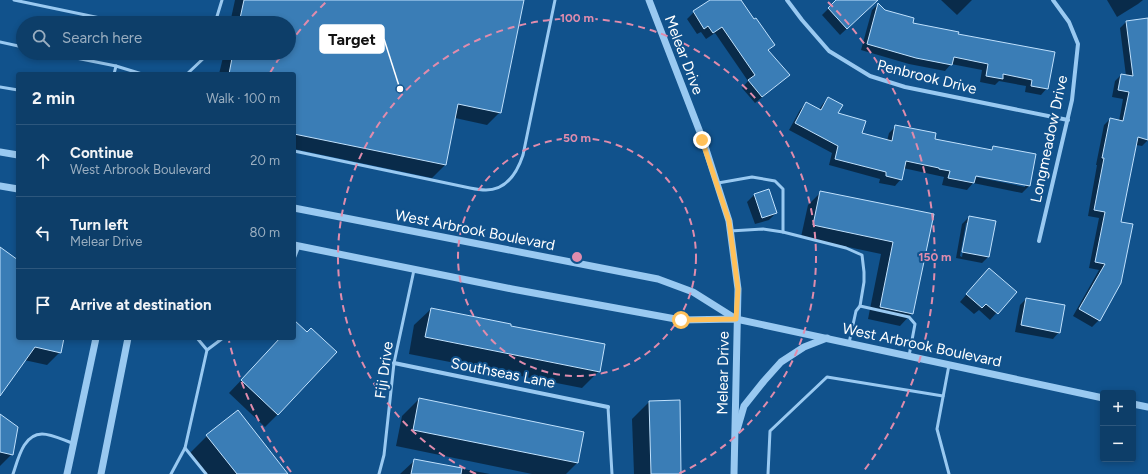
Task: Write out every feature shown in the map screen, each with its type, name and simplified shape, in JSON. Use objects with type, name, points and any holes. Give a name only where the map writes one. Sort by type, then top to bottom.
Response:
[{"type":"street","name":"Melear Drive","points":[[649,0],[702,140],[729,221],[738,289],[736,319],[734,474]]},
{"type":"street","name":"Penbrook Drive","points":[[787,0],[829,51],[870,76],[905,87],[1068,120]]},
{"type":"street","name":"Longmeadow Drive","points":[[1039,241],[1072,100],[1078,44],[1069,22],[1053,0]]},
{"type":"street","points":[[0,152],[16,156]]},
{"type":"street","points":[[0,186],[16,189]]},
{"type":"street","name":"West Arbrook Boulevard","points":[[296,208],[658,280],[693,292],[736,319]]},
{"type":"street","name":"West Arbrook Boulevard","points":[[296,246],[520,291],[681,320],[736,319],[1100,397]]},
{"type":"street","points":[[735,438],[744,406],[781,362],[804,347],[827,338]]},
{"type":"street","points":[[67,474],[96,340]]},
{"type":"street","points":[[101,474],[128,340]]},
{"type":"street","name":"Southseas Lane","points":[[394,363],[608,407]]},
{"type":"street","points":[[1136,405],[1148,407]]},
{"type":"lane","points":[[14,0],[91,16]]},
{"type":"lane","points":[[217,16],[222,0]]},
{"type":"lane","points":[[296,151],[470,188],[486,190],[500,188],[512,178],[521,162],[555,0]]},
{"type":"lane","points":[[0,42],[16,45]]},
{"type":"lane","points":[[86,60],[116,66],[136,72]]},
{"type":"lane","points":[[189,72],[202,60]]},
{"type":"lane","points":[[114,72],[116,66]]},
{"type":"lane","points":[[0,87],[16,90]]},
{"type":"lane","points":[[716,184],[752,177],[775,181],[783,189],[783,232]]},
{"type":"lane","points":[[730,231],[763,229],[783,232],[846,248],[862,255],[864,272],[860,306],[856,311],[849,343]]},
{"type":"lane","name":"Fiji Drive","points":[[379,474],[384,455],[394,363],[414,270]]},
{"type":"lane","points":[[860,306],[909,317],[915,324],[909,356]]},
{"type":"lane","points":[[199,340],[207,350]]},
{"type":"lane","points":[[171,474],[185,448],[207,350],[220,340]]},
{"type":"lane","points":[[949,474],[937,429],[950,365]]},
{"type":"lane","points":[[768,474],[770,432],[827,377],[943,396]]},
{"type":"lane","points":[[608,407],[612,474]]},
{"type":"lane","points":[[13,474],[22,449],[28,440],[35,436],[43,434],[74,443]]},
{"type":"lane","points":[[185,448],[206,474]]},
{"type":"building","points":[[244,0],[524,0],[501,113],[458,104],[446,165],[296,134],[296,72],[229,72],[232,60],[296,60],[296,16],[241,16]]},
{"type":"building","points":[[710,0],[741,0],[775,45],[768,50],[790,75],[762,97],[748,80],[755,75],[722,27],[713,33],[708,26],[704,29],[693,11]]},
{"type":"building","points":[[836,0],[878,0],[847,29],[828,8]]},
{"type":"building","points":[[878,3],[885,10],[914,18],[913,23],[959,32],[958,34],[1055,52],[1048,89],[1031,86],[1032,80],[1003,74],[1003,79],[986,76],[988,64],[954,57],[952,65],[916,58],[867,44]]},
{"type":"building","points":[[1148,18],[1148,140],[1138,137],[1121,222],[1133,224],[1121,283],[1100,321],[1079,309],[1105,264],[1095,262],[1105,212],[1094,210],[1104,158],[1102,158],[1110,118],[1123,121],[1129,92],[1118,90],[1121,74],[1133,76],[1126,21]]},
{"type":"building","points":[[828,97],[843,105],[838,113],[866,121],[862,133],[892,141],[895,125],[936,133],[935,139],[992,150],[993,146],[1036,154],[1030,186],[976,176],[974,183],[948,178],[950,171],[906,161],[902,180],[886,176],[886,172],[835,159],[838,146],[795,123],[806,102],[821,110]]},
{"type":"building","points":[[769,189],[777,213],[762,218],[754,194]]},
{"type":"building","points":[[820,191],[934,214],[913,314],[880,307],[893,242],[813,225]]},
{"type":"building","points":[[969,216],[996,221],[989,257],[962,252]]},
{"type":"building","points":[[0,247],[16,259],[16,340],[64,340],[61,353],[35,347],[0,396]]},
{"type":"building","points":[[989,268],[1017,292],[998,314],[986,304],[982,308],[966,294]]},
{"type":"building","points":[[1026,298],[1065,305],[1060,333],[1021,325]]},
{"type":"building","points":[[431,308],[511,324],[511,326],[605,344],[600,372],[425,337]]},
{"type":"building","points":[[296,322],[307,332],[311,328],[337,352],[278,415],[241,380],[278,340],[296,340]]},
{"type":"building","points":[[419,398],[584,432],[578,463],[413,430]]},
{"type":"building","points":[[680,400],[681,474],[651,474],[649,401]]},
{"type":"building","points":[[238,410],[288,474],[237,474],[206,435]]},
{"type":"building","points":[[0,414],[18,427],[13,455],[0,452]]},
{"type":"building","points":[[414,459],[462,468],[461,474],[411,474]]},
{"type":"place","name":"Target","points":[[400,89]]},
{"type":"route","points":[[681,320],[736,319],[738,289],[729,221],[702,140]]}]
